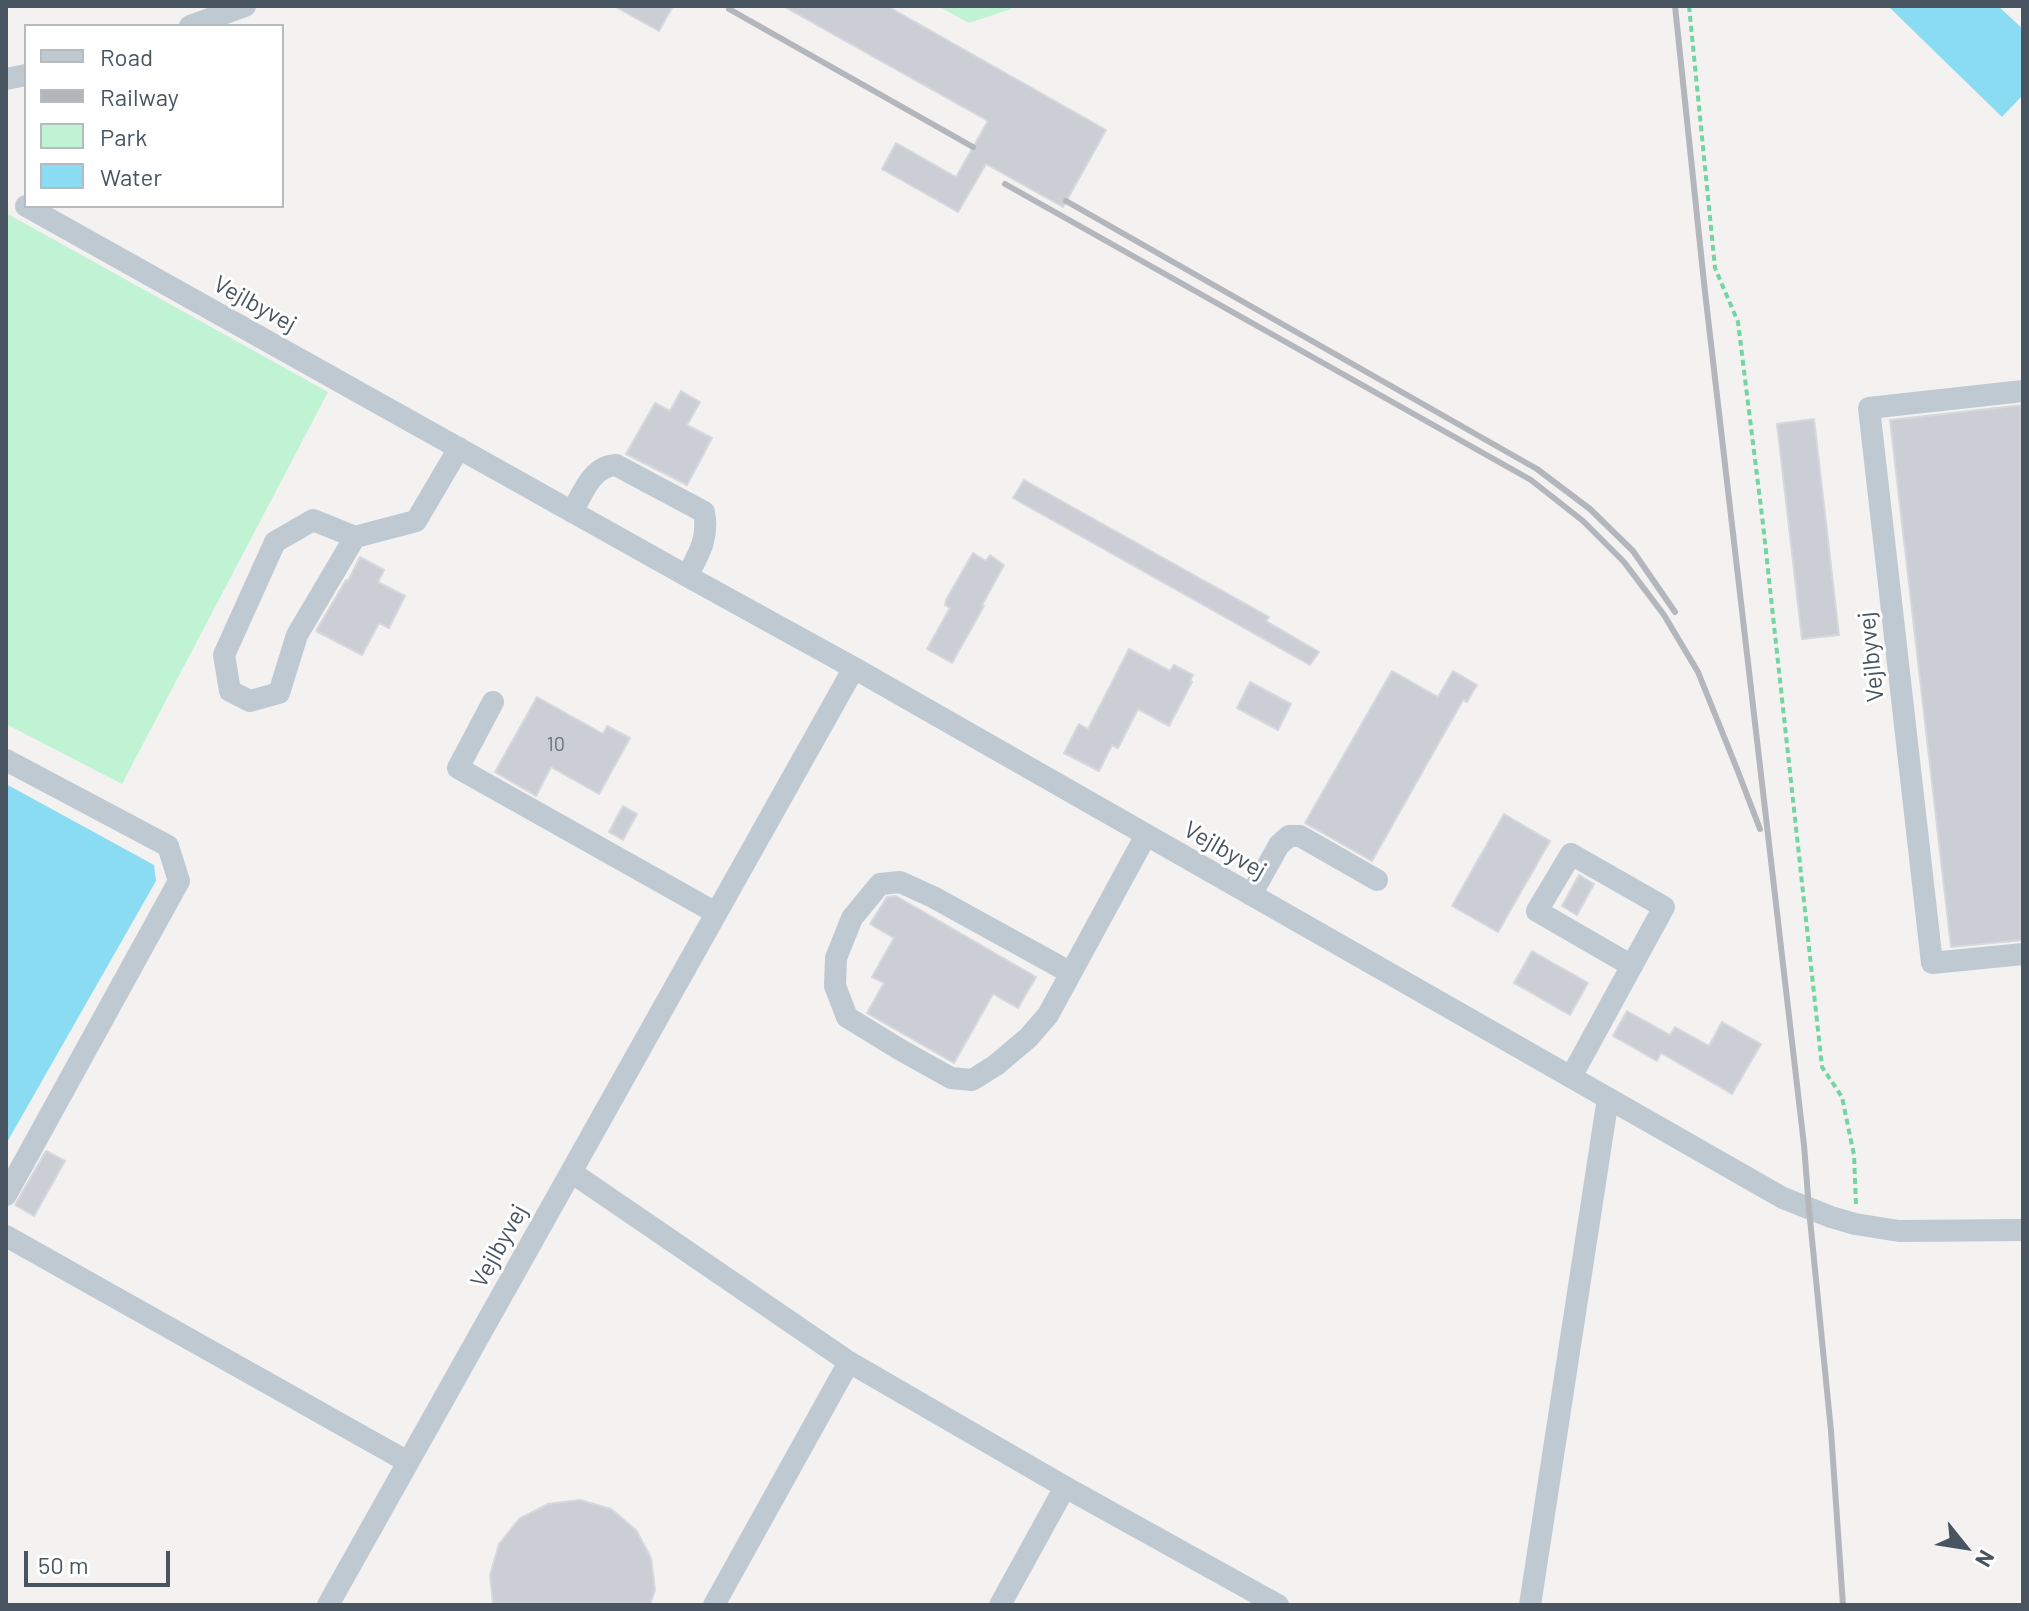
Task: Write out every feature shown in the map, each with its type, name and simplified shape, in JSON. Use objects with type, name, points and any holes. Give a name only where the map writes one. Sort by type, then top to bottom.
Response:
[{"type":"street","points":[[196,24],[245,6]]},
{"type":"street","name":"Vejlbyvej","points":[[6,195],[24,205]]},
{"type":"street","name":"Vejlbyvej","points":[[30,208],[854,668],[1783,1198],[1855,1224],[1899,1231],[2023,1230]]},
{"type":"street","name":"Vejlbyvej","points":[[2023,391],[1869,408],[1932,963],[2023,954]]},
{"type":"street","points":[[355,537],[297,635],[279,693],[250,701],[230,691],[224,655],[275,542],[313,520],[355,537],[416,521],[459,448]]},
{"type":"street","points":[[572,512],[595,473],[606,465],[616,465],[704,512],[707,528],[700,553],[687,576]]},
{"type":"street","name":"Vejlbyvej","points":[[328,1605],[854,668]]},
{"type":"street","points":[[493,702],[458,768],[716,913]]},
{"type":"street","points":[[6,760],[168,846],[179,881],[6,1195]]},
{"type":"street","points":[[1071,973],[900,882],[880,884],[852,918],[836,958],[835,986],[847,1017],[951,1078],[972,1080],[1028,1038],[1048,1015],[1071,973],[1146,835]]},
{"type":"street","points":[[1251,895],[1279,845],[1289,836],[1300,836],[1377,880]]},
{"type":"street","points":[[1571,1077],[1632,966],[1664,907],[1571,854],[1537,911],[1632,966]]},
{"type":"street","points":[[1530,1605],[1608,1098]]},
{"type":"street","points":[[571,1172],[849,1362],[1278,1605]]},
{"type":"street","points":[[6,1236],[408,1462]]},
{"type":"street","points":[[714,1605],[849,1362]]},
{"type":"street","points":[[1000,1605],[1065,1487]]},
{"type":"path","points":[[1689,6],[1715,268],[1738,322],[1822,1067],[1842,1097],[1854,1155],[1855,1224]]},
{"type":"green space","points":[[938,6],[1012,6],[1011,9],[969,23]]},
{"type":"green space","points":[[6,213],[328,392],[122,784],[6,724]]},
{"type":"water","points":[[1888,6],[1998,6],[2023,29],[2023,95],[2002,117]]},
{"type":"water","points":[[6,784],[154,865],[156,881],[6,1144]]},
{"type":"building","points":[[614,6],[673,6],[659,31]]},
{"type":"building","points":[[783,6],[887,6],[1106,130],[1063,207],[986,164],[958,212],[882,169],[896,143],[956,177],[988,121]]},
{"type":"building","points":[[681,391],[700,402],[687,425],[712,438],[687,485],[626,454],[655,403],[670,411]]},
{"type":"building","points":[[2023,405],[2023,940],[1951,947],[1890,420]]},
{"type":"building","points":[[1814,419],[1839,635],[1802,639],[1777,424]]},
{"type":"building","points":[[1024,480],[1269,617],[1266,621],[1319,652],[1310,665],[1013,498]]},
{"type":"building","points":[[973,553],[986,561],[990,555],[1004,565],[952,663],[927,649],[950,608],[945,605],[946,600]]},
{"type":"building","points":[[360,557],[384,570],[378,582],[405,596],[389,628],[379,623],[362,655],[316,631]]},
{"type":"building","points":[[1129,649],[1170,671],[1174,665],[1193,675],[1192,682],[1169,726],[1138,709],[1118,748],[1112,745],[1099,771],[1064,753],[1079,724],[1088,729]]},
{"type":"building","points":[[1392,671],[1438,697],[1453,671],[1477,685],[1467,702],[1463,700],[1372,861],[1305,823]]},
{"type":"building","points":[[1250,682],[1291,704],[1278,730],[1237,708]]},
{"type":"building","points":[[537,697],[603,734],[607,726],[630,738],[599,794],[551,767],[536,796],[495,772]]},
{"type":"building","points":[[623,806],[637,814],[623,840],[609,832]]},
{"type":"building","points":[[1504,814],[1550,841],[1498,932],[1452,906]]},
{"type":"building","points":[[1579,875],[1594,884],[1577,915],[1562,906]]},
{"type":"building","points":[[896,896],[1036,977],[1018,1008],[993,994],[954,1063],[867,1013],[884,983],[872,977],[894,938],[870,924],[887,897]]},
{"type":"building","points":[[1532,951],[1588,983],[1570,1015],[1514,983]]},
{"type":"building","points":[[1627,1011],[1670,1035],[1675,1027],[1709,1046],[1722,1022],[1761,1044],[1732,1094],[1661,1053],[1657,1061],[1613,1036]]},
{"type":"building","points":[[46,1151],[65,1161],[34,1216],[15,1205]]},
{"type":"building","points":[[580,1500],[611,1509],[636,1530],[651,1558],[655,1590],[650,1605],[493,1605],[490,1575],[499,1544],[519,1519],[548,1504]]},
{"type":"railway","points":[[1675,6],[1804,1145],[1831,1431],[1843,1605]]},
{"type":"railway","points":[[729,9],[973,147]]},
{"type":"railway","points":[[1005,184],[1531,480],[1583,521],[1624,562],[1664,615],[1698,672],[1760,829]]},
{"type":"railway","points":[[1066,201],[1537,469],[1590,509],[1633,551],[1675,612]]}]
